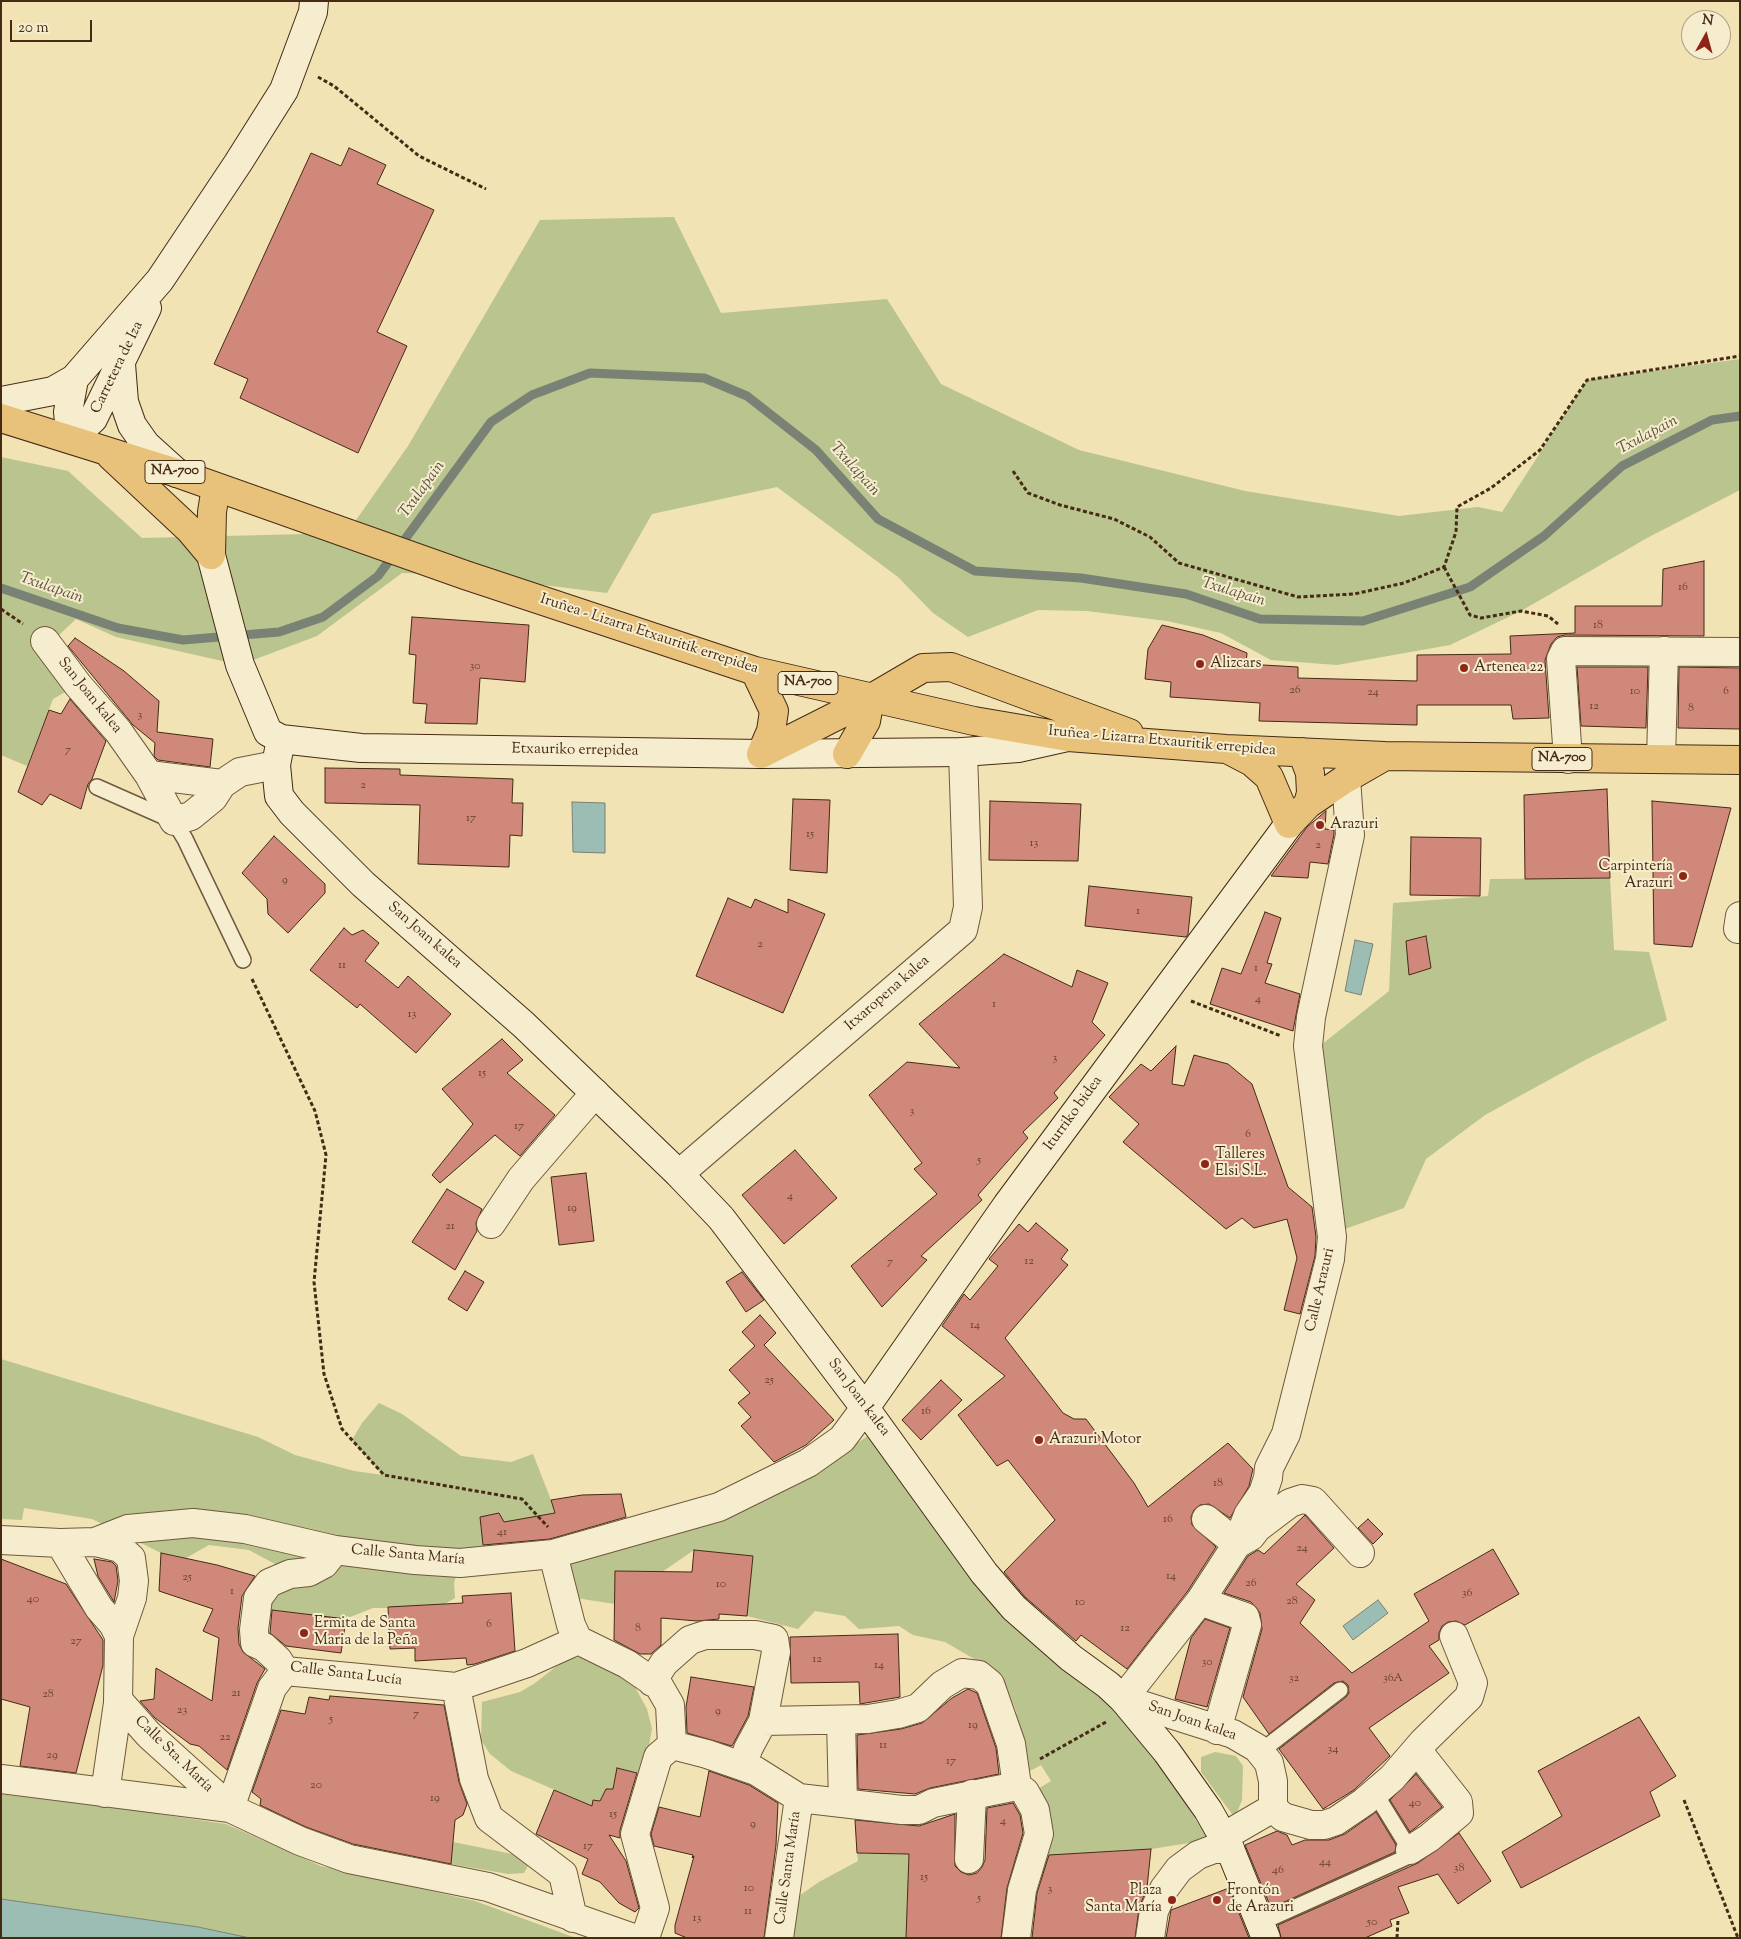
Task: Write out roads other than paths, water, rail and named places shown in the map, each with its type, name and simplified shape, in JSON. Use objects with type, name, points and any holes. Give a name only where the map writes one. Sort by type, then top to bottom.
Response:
[{"type":"main road","name":"Iruñea - Lizarra Etxauritik errepidea","points":[[1,418],[177,473],[465,575],[755,671],[974,721],[1068,737],[1226,749],[1385,756],[1740,760]]},
{"type":"main road","points":[[105,450],[190,530],[214,566]]},
{"type":"main road","points":[[214,566],[212,512],[216,487]]},
{"type":"main road","points":[[761,754],[870,698],[923,668],[951,668],[1161,744]]},
{"type":"main road","points":[[755,671],[774,711],[771,731],[761,754]]},
{"type":"main road","points":[[847,754],[866,721],[870,698]]},
{"type":"main road","points":[[1226,749],[1252,762],[1269,777],[1289,824],[1308,804],[1346,778],[1385,756]]},
{"type":"main road","points":[[1302,752],[1310,773],[1311,793],[1308,804]]},
{"type":"street","name":"Carretera de Iza","points":[[71,439],[68,412],[74,379],[160,280],[284,90],[313,12],[314,1]]},
{"type":"street","name":"Carretera de Iza","points":[[71,439],[93,419],[160,280]]},
{"type":"street","points":[[121,364],[124,402],[132,425],[146,445],[177,473]]},
{"type":"street","points":[[1,401],[53,391],[74,379]]},
{"type":"street","points":[[214,566],[240,665],[268,732],[282,739]]},
{"type":"street","name":"San Joan kalea","points":[[45,641],[78,685],[118,730],[150,776],[174,821]]},
{"type":"street","points":[[1568,759],[1560,658],[1565,651],[1740,652]]},
{"type":"street","points":[[1662,759],[1664,651]]},
{"type":"street","name":"Etxauriko errepidea","points":[[282,739],[361,748],[847,754],[963,752],[1018,748],[1068,737]]},
{"type":"street","name":"San Joan kalea","points":[[282,739],[276,765],[279,796],[292,813],[363,884],[524,1025],[679,1174],[721,1218],[865,1408],[984,1573],[1014,1608],[1071,1658],[1108,1685],[1167,1752],[1226,1843],[1263,1930]]},
{"type":"street","name":"Itxaropena kalea","points":[[679,1174],[963,930],[968,907],[963,752]]},
{"type":"street","points":[[174,821],[191,816],[213,798],[222,784],[240,772],[276,765]]},
{"type":"street","points":[[150,776],[222,784]]},
{"type":"street","name":"Calle Arazuri","points":[[1237,1544],[1248,1515],[1263,1493],[1268,1478],[1268,1468],[1286,1434],[1330,1259],[1332,1237],[1308,1046],[1311,1017],[1350,835],[1346,778]]},
{"type":"street","name":"Iturriko bidea","points":[[865,1408],[1007,1206],[1289,824]]},
{"type":"street","points":[[492,1224],[521,1179],[595,1093]]},
{"type":"street","name":"Calle Santa María","points":[[95,1542],[128,1529],[193,1523],[245,1529],[335,1550],[415,1560],[460,1562],[553,1554],[719,1507],[808,1463],[842,1439],[865,1408]]},
{"type":"street","points":[[1206,1519],[1237,1544],[1251,1536],[1257,1528],[1290,1503],[1302,1499],[1313,1501],[1360,1553]]},
{"type":"street","name":"Calle Santa María","points":[[1,1540],[60,1543],[95,1542],[120,1548],[131,1558],[134,1581],[132,1598],[119,1636],[118,1700],[105,1793]]},
{"type":"street","points":[[60,1543],[119,1636]]},
{"type":"street","name":"San Joan kalea","points":[[1122,1699],[1200,1601],[1237,1544]]},
{"type":"street","name":"Calle Santa Lucía","points":[[335,1550],[324,1564],[309,1572],[290,1574],[269,1583],[258,1598],[254,1630],[255,1643],[264,1647],[278,1660],[285,1670],[456,1687],[527,1663],[578,1640]]},
{"type":"street","points":[[553,1554],[571,1625],[578,1640],[627,1664],[659,1686],[670,1705],[672,1745]]},
{"type":"street","points":[[1200,1601],[1245,1618],[1246,1626],[1218,1730]]},
{"type":"street","points":[[652,1682],[664,1663],[690,1640],[705,1635],[755,1635],[774,1639],[776,1652],[764,1721],[758,1727],[748,1748],[743,1766]]},
{"type":"street","points":[[1260,1752],[1269,1763],[1273,1808],[1283,1817],[1311,1825],[1324,1825],[1336,1821],[1375,1793],[1392,1778],[1469,1697],[1473,1683],[1454,1636]]},
{"type":"street","points":[[230,1808],[272,1688],[285,1670]]},
{"type":"street","points":[[764,1721],[868,1720],[918,1708],[942,1685],[962,1673],[979,1675],[990,1684],[1010,1744],[1016,1779],[1035,1810],[1039,1834],[1022,1890],[1016,1938]]},
{"type":"street","points":[[456,1687],[474,1779],[489,1818],[563,1874],[573,1918]]},
{"type":"street","name":"San Joan kalea","points":[[1122,1699],[1232,1734],[1260,1752]]},
{"type":"street","name":"Calle Sta. María","points":[[118,1700],[149,1735],[230,1808]]},
{"type":"street","points":[[841,1720],[843,1802]]},
{"type":"street","points":[[672,1745],[707,1754],[756,1771],[799,1798],[902,1810],[919,1810],[933,1803],[972,1794],[1016,1779]]},
{"type":"street","points":[[645,1938],[655,1908],[635,1834],[658,1757],[672,1745]]},
{"type":"street","points":[[1410,1850],[1429,1838],[1459,1813],[1458,1802],[1417,1750]]},
{"type":"street","points":[[1,1779],[230,1808],[300,1841],[349,1859],[488,1888],[633,1938]]},
{"type":"street","points":[[969,1859],[972,1794]]},
{"type":"street","name":"Calle Santa María","points":[[779,1938],[799,1798]]},
{"type":"street","points":[[1150,1938],[1154,1911],[1164,1888],[1179,1869],[1198,1855],[1226,1843],[1273,1808]]},
{"type":"lane","points":[[97,787],[174,821]]},
{"type":"lane","name":"San Joan kalea","points":[[174,821],[185,839],[243,960]]},
{"type":"lane","points":[[1260,1752],[1340,1690]]},
{"type":"lane","points":[[1263,1930],[1375,1870],[1406,1859],[1410,1850],[1375,1793]]},
{"type":"water","points":[[572,802],[605,803],[605,853],[573,852]]},
{"type":"water","points":[[1355,940],[1373,944],[1361,995],[1345,991]]},
{"type":"water","points":[[1378,1600],[1388,1613],[1353,1640],[1343,1626]]},
{"type":"water","points":[[1,1899],[198,1927],[250,1938],[1,1938]]},
{"type":"waterway","name":"Txulapain","points":[[1,588],[118,628],[183,640],[279,632],[323,617],[378,576],[491,422],[532,395],[590,373],[704,378],[747,396],[816,450],[878,519],[975,571],[1081,578],[1186,594],[1260,619],[1363,621],[1470,587],[1544,536],[1622,466],[1712,420],[1740,416]]},
{"type":"place","name":"Alizcars","points":[[1200,664]]},
{"type":"place","name":"Artenea 22","points":[[1464,668]]},
{"type":"place","name":"Arazuri","points":[[1320,825]]},
{"type":"place","name":"Carpintería Arazuri","points":[[1683,876]]},
{"type":"place","name":"Talleres Elsi S.L.","points":[[1205,1164]]},
{"type":"place","name":"Arazuri Motor","points":[[1039,1440]]},
{"type":"place","name":"Ermita de Santa Maria de la Peña","points":[[304,1633]]},
{"type":"place","name":"Plaza Santa María","points":[[1172,1900]]},
{"type":"place","name":"Frontón de Arazuri","points":[[1217,1900]]}]
